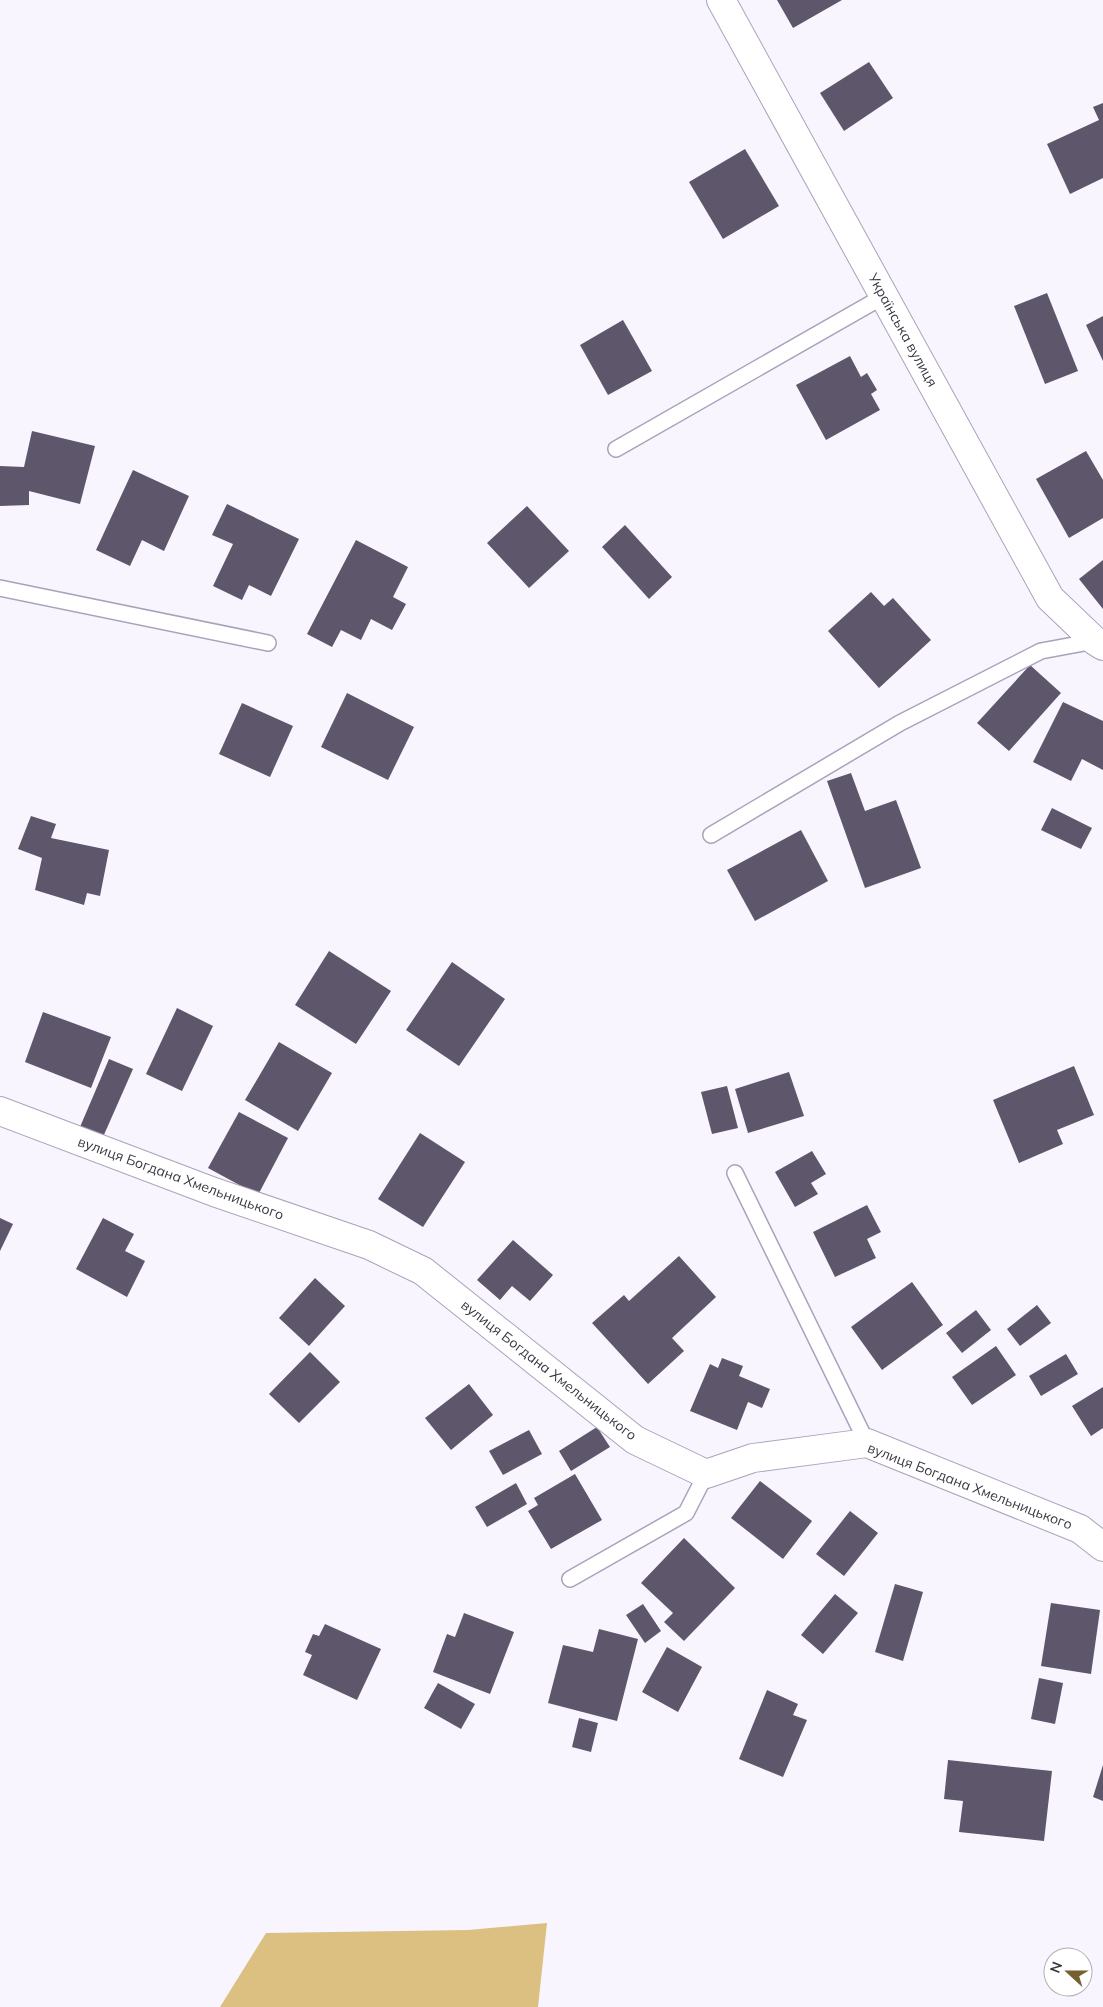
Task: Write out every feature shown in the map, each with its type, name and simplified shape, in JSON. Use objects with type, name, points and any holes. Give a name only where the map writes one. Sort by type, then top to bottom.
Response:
[{"type":"street","name":"Українська вулиця","points":[[721,0],[1050,598],[1099,644]]},
{"type":"street","name":"вулиця Богдана Хмельницького","points":[[0,1111],[214,1192],[369,1245],[423,1271],[636,1440],[706,1474],[753,1458],[867,1443],[1080,1529],[1103,1547]]},
{"type":"lane","points":[[616,449],[884,296]]},
{"type":"lane","points":[[0,588],[268,643]]},
{"type":"lane","points":[[711,835],[900,723],[1041,651],[1099,644]]},
{"type":"lane","points":[[735,1173],[867,1443]]},
{"type":"lane","points":[[570,1578],[686,1513],[706,1474]]},
{"type":"shaded area","points":[[547,1923],[538,2007],[220,2007],[266,1933],[468,1930]]},
{"type":"building","points":[[777,0],[842,0],[793,28]]},
{"type":"building","points":[[869,62],[893,98],[844,131],[820,93]]},
{"type":"building","points":[[1103,103],[1103,178],[1070,194],[1047,144],[1099,120],[1093,107]]},
{"type":"building","points":[[745,149],[779,206],[723,239],[689,182]]},
{"type":"building","points":[[1047,293],[1078,371],[1045,384],[1014,306]]},
{"type":"building","points":[[1103,316],[1103,361],[1086,325]]},
{"type":"building","points":[[623,320],[652,371],[608,395],[580,345]]},
{"type":"building","points":[[850,356],[861,377],[867,373],[877,390],[871,394],[880,410],[826,440],[796,385]]},
{"type":"building","points":[[32,431],[95,446],[80,504],[29,491],[29,505],[0,506],[0,466],[24,467]]},
{"type":"building","points":[[1086,451],[1103,480],[1103,518],[1069,538],[1036,479]]},
{"type":"building","points":[[133,470],[189,496],[164,551],[142,540],[130,566],[96,550]]},
{"type":"building","points":[[227,504],[299,539],[271,596],[249,585],[242,600],[213,586],[233,544],[212,535]]},
{"type":"building","points":[[527,506],[569,551],[529,588],[487,543]]},
{"type":"building","points":[[625,525],[672,577],[649,599],[602,547]]},
{"type":"building","points":[[356,540],[408,567],[393,597],[406,604],[392,630],[371,619],[361,640],[341,630],[332,647],[307,634]]},
{"type":"building","points":[[1103,560],[1103,609],[1079,579]]},
{"type":"building","points":[[871,592],[884,606],[893,598],[931,640],[879,688],[828,631]]},
{"type":"building","points":[[1030,665],[1061,693],[1009,751],[977,723]]},
{"type":"building","points":[[347,693],[414,727],[388,780],[321,747]]},
{"type":"building","points":[[1063,702],[1103,721],[1103,770],[1082,759],[1071,781],[1033,762]]},
{"type":"building","points":[[242,703],[293,726],[270,777],[219,754]]},
{"type":"building","points":[[851,773],[865,811],[896,800],[921,868],[865,888],[827,781]]},
{"type":"building","points":[[1052,808],[1092,828],[1081,849],[1041,830]]},
{"type":"building","points":[[31,816],[56,824],[51,838],[109,850],[100,896],[87,893],[84,905],[35,890],[42,858],[18,849]]},
{"type":"building","points":[[801,830],[828,881],[755,921],[727,870]]},
{"type":"building","points":[[329,951],[391,991],[356,1044],[295,1005]]},
{"type":"building","points":[[452,962],[505,999],[459,1066],[406,1030]]},
{"type":"building","points":[[177,1008],[213,1026],[182,1091],[146,1074]]},
{"type":"building","points":[[43,1012],[111,1037],[91,1088],[25,1062]]},
{"type":"building","points":[[279,1042],[332,1073],[298,1131],[245,1100]]},
{"type":"building","points":[[109,1059],[133,1069],[103,1137],[80,1127]]},
{"type":"building","points":[[1074,1066],[1094,1115],[1057,1130],[1063,1144],[1019,1163],[993,1100]]},
{"type":"building","points":[[789,1072],[804,1116],[748,1133],[735,1089]]},
{"type":"building","points":[[727,1086],[738,1128],[712,1134],[701,1092]]},
{"type":"building","points":[[239,1112],[288,1138],[258,1195],[208,1168]]},
{"type":"building","points":[[420,1133],[465,1162],[423,1227],[378,1199]]},
{"type":"building","points":[[812,1151],[826,1174],[811,1183],[818,1194],[795,1207],[775,1172]]},
{"type":"building","points":[[867,1205],[881,1232],[867,1239],[876,1258],[835,1277],[813,1232]]},
{"type":"building","points":[[0,1218],[13,1224],[0,1251]]},
{"type":"building","points":[[103,1218],[134,1234],[125,1251],[145,1261],[127,1297],[76,1269]]},
{"type":"building","points":[[513,1240],[553,1275],[530,1301],[512,1286],[500,1300],[477,1280]]},
{"type":"building","points":[[679,1256],[716,1297],[672,1338],[684,1351],[648,1384],[592,1323],[624,1295],[629,1301]]},
{"type":"building","points":[[315,1278],[345,1306],[309,1346],[279,1318]]},
{"type":"building","points":[[912,1282],[943,1325],[882,1370],[851,1327]]},
{"type":"building","points":[[1037,1305],[1051,1323],[1020,1346],[1007,1329]]},
{"type":"building","points":[[976,1310],[991,1330],[962,1353],[946,1333]]},
{"type":"building","points":[[996,1346],[1016,1375],[972,1405],[952,1377]]},
{"type":"building","points":[[310,1352],[340,1382],[299,1423],[269,1394]]},
{"type":"building","points":[[1066,1354],[1078,1374],[1041,1396],[1029,1376]]},
{"type":"building","points":[[722,1358],[743,1366],[739,1376],[770,1389],[762,1408],[748,1402],[737,1430],[690,1411],[710,1364],[718,1368]]},
{"type":"building","points":[[469,1384],[493,1415],[451,1450],[425,1418]]},
{"type":"building","points":[[1103,1387],[1103,1428],[1091,1436],[1072,1406]]},
{"type":"building","points":[[597,1427],[610,1447],[571,1471],[559,1451]]},
{"type":"building","points":[[529,1430],[542,1454],[503,1475],[489,1451]]},
{"type":"building","points":[[575,1474],[602,1520],[551,1549],[528,1511],[538,1505],[534,1498]]},
{"type":"building","points":[[760,1481],[812,1521],[783,1559],[731,1518]]},
{"type":"building","points":[[516,1483],[527,1504],[487,1527],[475,1507]]},
{"type":"building","points":[[850,1511],[878,1533],[844,1576],[816,1554]]},
{"type":"building","points":[[684,1538],[735,1588],[684,1641],[664,1622],[673,1613],[641,1583]]},
{"type":"building","points":[[895,1584],[923,1592],[903,1661],[875,1652]]},
{"type":"building","points":[[835,1594],[858,1613],[823,1654],[801,1635]]},
{"type":"building","points":[[1051,1603],[1100,1610],[1091,1674],[1041,1666]]},
{"type":"building","points":[[643,1604],[661,1631],[645,1643],[626,1615]]},
{"type":"building","points":[[464,1613],[514,1632],[490,1694],[433,1672],[447,1634],[455,1637]]},
{"type":"building","points":[[325,1624],[381,1649],[357,1700],[303,1675],[312,1655],[305,1652],[313,1634],[319,1636]]},
{"type":"building","points":[[599,1629],[638,1639],[617,1721],[548,1703],[563,1645],[593,1652]]},
{"type":"building","points":[[667,1647],[702,1667],[678,1712],[642,1692]]},
{"type":"building","points":[[1039,1678],[1063,1683],[1055,1724],[1031,1719]]},
{"type":"building","points":[[438,1683],[475,1704],[461,1729],[424,1708]]},
{"type":"building","points":[[767,1690],[798,1704],[793,1715],[807,1720],[783,1777],[739,1759]]},
{"type":"building","points":[[579,1718],[598,1723],[591,1752],[572,1747]]},
{"type":"building","points":[[948,1760],[1052,1771],[1044,1841],[959,1832],[963,1801],[944,1799]]},
{"type":"building","points":[[1103,1765],[1103,1801],[1093,1797]]}]
